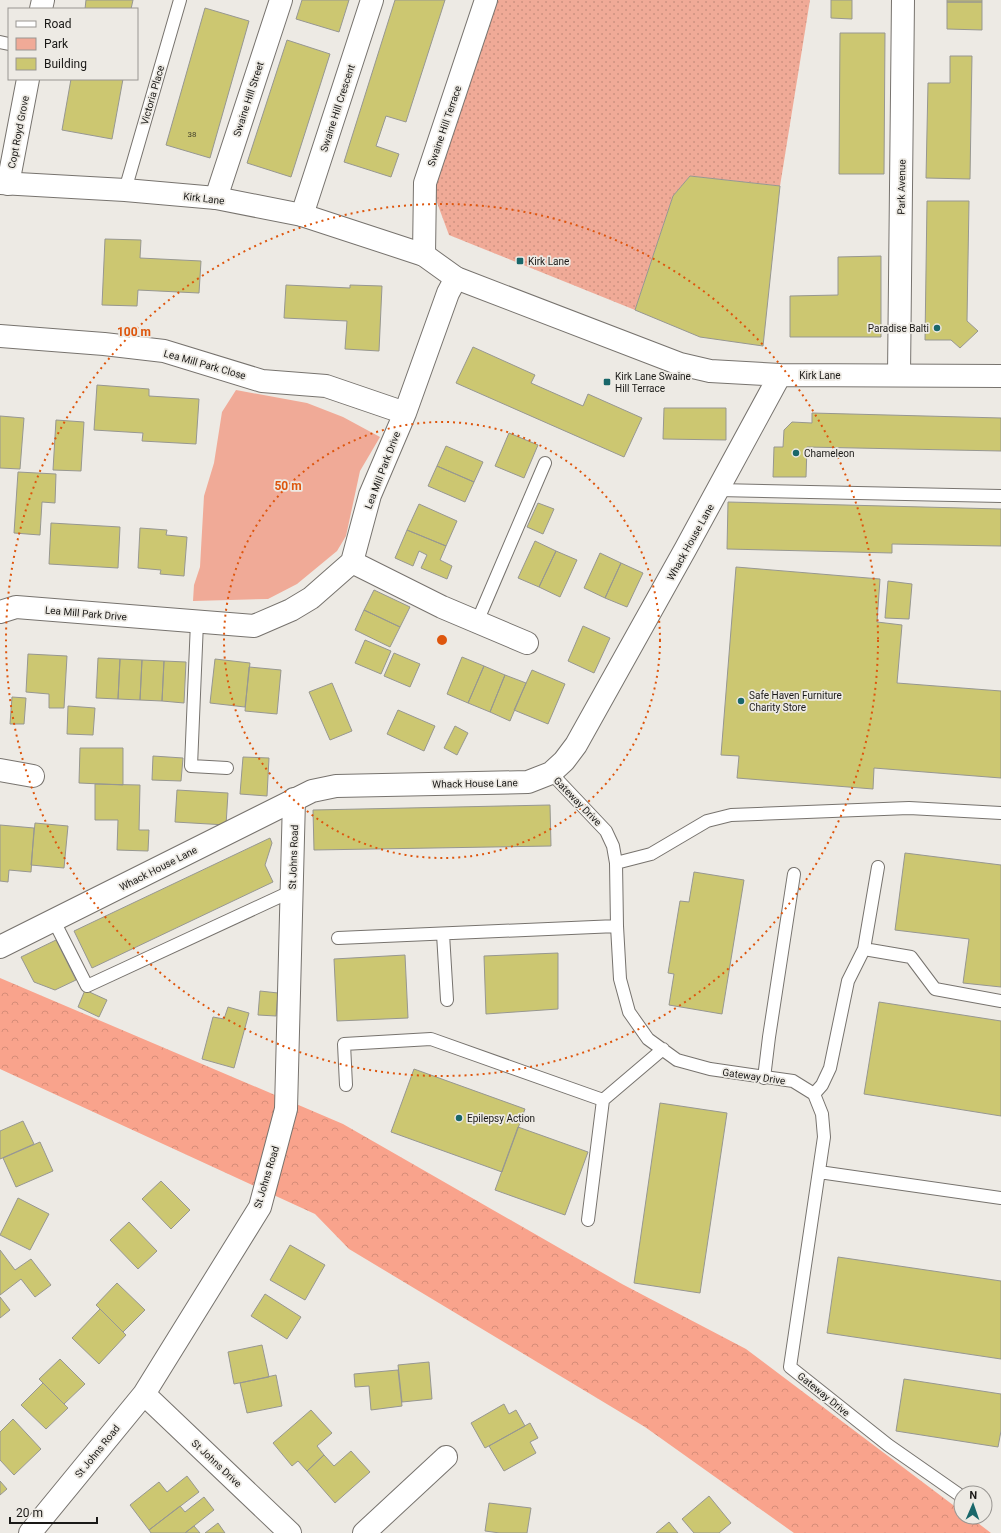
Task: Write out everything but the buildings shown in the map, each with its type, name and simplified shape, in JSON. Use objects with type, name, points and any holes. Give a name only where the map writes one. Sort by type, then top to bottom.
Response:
[{"type":"street","name":"Swaine Hill Street","points":[[216,198],[280,0]]},
{"type":"street","name":"Swaine Hill Crescent","points":[[302,215],[372,0]]},
{"type":"street","name":"Swaine Hill Terrace","points":[[424,255],[425,183],[486,0]]},
{"type":"street","name":"Park Avenue","points":[[898,375],[903,0]]},
{"type":"street","name":"Copt Royd Grove","points":[[4,184],[28,80]]},
{"type":"street","name":"Kirk Lane","points":[[4,184],[125,190],[216,198],[302,215],[424,255],[456,278],[680,364],[710,371],[780,375],[1001,376]]},
{"type":"street","name":"Lea Mill Park Drive","points":[[0,611],[16,607],[254,626],[291,610],[311,598],[352,562],[370,495],[405,413],[448,293],[456,278]]},
{"type":"street","name":"Lea Mill Park Close","points":[[0,336],[104,344],[164,351],[262,381],[326,386],[405,413]]},
{"type":"street","name":"Whack House Lane","points":[[0,947],[312,791],[336,786],[528,782],[551,773],[564,761],[576,745],[718,490],[780,375]]},
{"type":"street","points":[[352,562],[442,607],[527,643]]},
{"type":"street","points":[[0,770],[33,776]]},
{"type":"street","name":"St Johns Road","points":[[30,1533],[144,1394],[260,1207],[286,1109],[294,799]]},
{"type":"street","name":"St Johns Drive","points":[[144,1394],[290,1533]]},
{"type":"street","points":[[364,1533],[446,1457]]},
{"type":"lane","name":"Victoria Place","points":[[125,190],[180,0]]},
{"type":"lane","points":[[477,622],[545,463]]},
{"type":"lane","points":[[718,490],[1001,496]]},
{"type":"lane","points":[[197,622],[191,766],[227,768]]},
{"type":"lane","name":"Gateway Drive","points":[[551,773],[606,831],[613,846],[616,863],[620,979],[630,1012],[648,1039],[677,1060],[710,1069],[793,1081],[814,1094],[822,1114],[824,1137],[790,1367],[888,1445],[953,1490]]},
{"type":"lane","points":[[616,863],[651,854],[706,821],[731,815],[909,808],[1001,814]]},
{"type":"lane","points":[[814,1094],[822,1085],[830,1068],[848,981],[864,949],[878,867]]},
{"type":"lane","points":[[764,1078],[794,874]]},
{"type":"lane","points":[[54,921],[87,986],[292,890]]},
{"type":"lane","points":[[338,938],[617,926]]},
{"type":"lane","points":[[443,934],[448,1000]]},
{"type":"lane","points":[[864,949],[911,957],[935,989],[1001,1001]]},
{"type":"lane","points":[[346,1085],[344,1044],[431,1039],[603,1100]]},
{"type":"lane","points":[[588,1220],[603,1100],[663,1049]]},
{"type":"lane","points":[[819,1172],[1001,1198]]},
{"type":"green space","points":[[496,0],[810,0],[780,186],[690,176],[673,196],[635,310],[449,235],[432,189]]},
{"type":"green space","points":[[236,390],[307,403],[343,417],[380,437],[360,471],[346,536],[337,551],[297,584],[268,599],[193,601],[194,585],[200,567],[204,496],[214,463],[222,412]]},
{"type":"green space","points":[[0,978],[343,1124],[622,1284],[746,1349],[953,1505],[953,1525],[980,1525],[991,1533],[794,1533],[645,1427],[349,1249],[315,1214],[0,1069]]},
{"type":"place","name":"Kirk Lane","points":[[520,261]]},
{"type":"place","name":"Paradise Balti","points":[[937,328]]},
{"type":"place","name":"Kirk Lane Swaine Hill Terrace","points":[[607,382]]},
{"type":"place","name":"Chameleon","points":[[796,453]]},
{"type":"place","name":"Safe Haven Furniture Charity Store","points":[[741,701]]},
{"type":"place","name":"Epilepsy Action","points":[[459,1118]]}]
